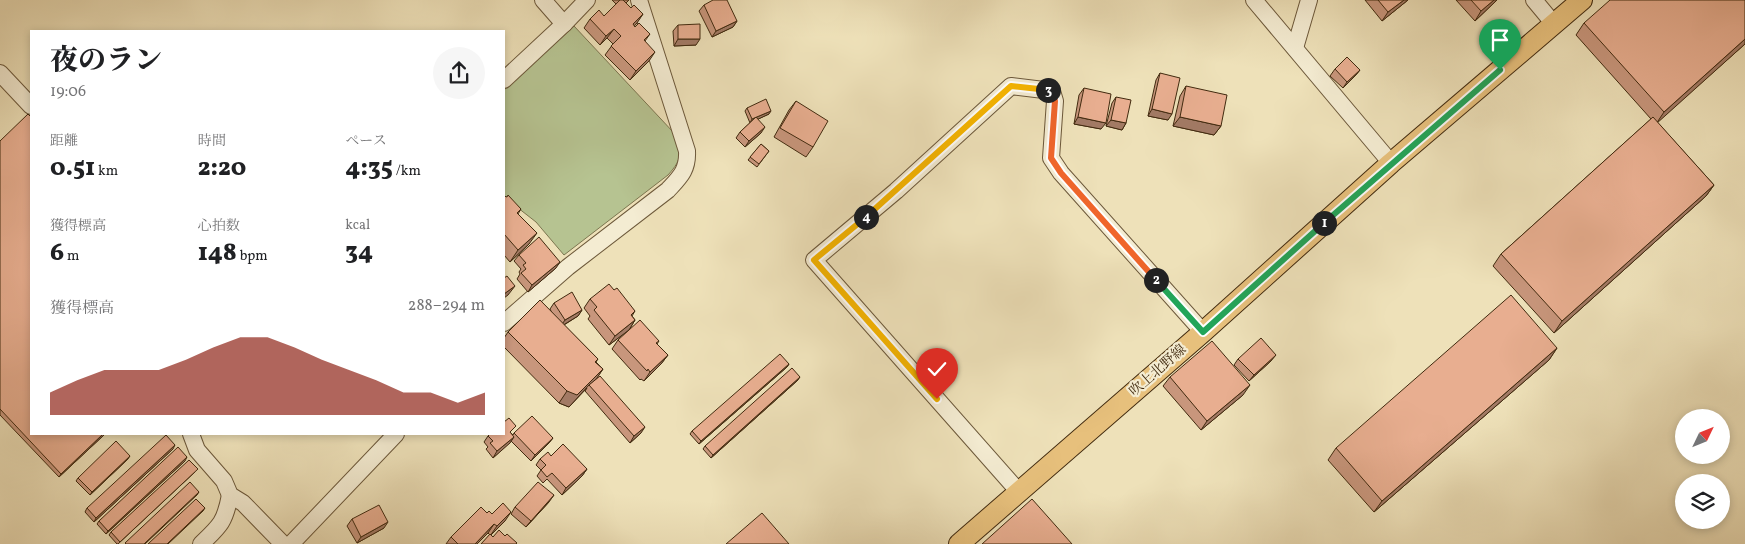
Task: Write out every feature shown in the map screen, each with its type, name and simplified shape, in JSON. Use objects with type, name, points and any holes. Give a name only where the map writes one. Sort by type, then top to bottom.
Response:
[{"type":"main road","name":"吹上北野線","points":[[959,544],[1203,332],[1391,163],[1582,0]]},
{"type":"street","points":[[543,0],[564,24]]},
{"type":"street","points":[[505,79],[587,0]]},
{"type":"street","points":[[505,322],[568,267],[668,190],[681,175],[688,162],[687,151],[639,0]]},
{"type":"street","points":[[1254,0],[1391,163]]},
{"type":"street","points":[[1295,48],[1308,0]]},
{"type":"street","points":[[1534,0],[1554,24]]},
{"type":"street","points":[[0,73],[30,105]]},
{"type":"street","points":[[1019,492],[814,260],[896,191],[1011,86],[1052,91],[1055,101],[1051,158],[1061,173],[1203,332]]},
{"type":"street","points":[[191,435],[197,450],[224,481],[230,495],[227,512],[221,525],[201,544]]},
{"type":"street","points":[[291,544],[395,435]]},
{"type":"street","points":[[230,495],[243,503],[283,544]]},
{"type":"green space","points":[[574,26],[674,133],[678,146],[679,160],[668,175],[564,255],[536,222],[505,198],[505,89]]},
{"type":"building","points":[[620,0],[623,0],[631,8],[634,5],[643,14],[633,24],[635,27],[639,23],[650,34],[644,40],[655,52],[636,71],[611,46],[621,36],[614,29],[606,36],[590,19],[599,10],[604,16]]},
{"type":"building","points":[[713,0],[727,0],[737,21],[716,31],[704,5]]},
{"type":"building","points":[[1378,0],[1404,0],[1388,12]]},
{"type":"building","points":[[1471,0],[1494,0],[1481,11]]},
{"type":"building","points":[[1610,0],[1745,0],[1745,39],[1664,112],[1584,23]]},
{"type":"building","points":[[700,24],[700,39],[678,39],[678,25]]},
{"type":"building","points":[[1347,57],[1360,70],[1347,82],[1335,69]]},
{"type":"building","points":[[1160,73],[1180,78],[1172,114],[1152,109]]},
{"type":"building","points":[[1186,86],[1227,95],[1221,126],[1180,117]]},
{"type":"building","points":[[1084,88],[1111,94],[1106,123],[1078,117]]},
{"type":"building","points":[[1116,97],[1131,100],[1126,123],[1111,120]]},
{"type":"building","points":[[766,99],[771,111],[752,119],[747,108]]},
{"type":"building","points":[[796,101],[828,121],[813,147],[780,128]]},
{"type":"building","points":[[28,114],[30,116],[30,435],[102,435],[61,474],[0,409],[0,141]]},
{"type":"building","points":[[756,117],[765,127],[749,141],[740,132]]},
{"type":"building","points":[[1653,117],[1714,185],[1562,321],[1501,254]]},
{"type":"building","points":[[761,144],[769,151],[759,164],[750,157]]},
{"type":"building","points":[[508,195],[521,209],[517,213],[537,233],[518,250],[505,235],[505,196]]},
{"type":"building","points":[[539,237],[560,262],[532,285],[521,273],[526,269],[523,265],[526,263],[519,255]]},
{"type":"building","points":[[507,276],[515,286],[505,293],[505,277]]},
{"type":"building","points":[[609,284],[614,290],[617,288],[635,311],[631,315],[635,320],[615,336],[594,310],[597,307],[590,299]]},
{"type":"building","points":[[572,292],[582,310],[565,320],[554,303]]},
{"type":"building","points":[[1511,295],[1557,348],[1382,501],[1336,448]]},
{"type":"building","points":[[540,300],[598,359],[595,362],[603,369],[577,395],[567,391],[508,332]]},
{"type":"building","points":[[640,320],[659,341],[656,343],[668,355],[650,372],[618,340]]},
{"type":"building","points":[[1261,338],[1276,355],[1254,375],[1238,359]]},
{"type":"building","points":[[1212,341],[1250,385],[1207,421],[1170,377]]},
{"type":"building","points":[[780,354],[789,364],[701,441],[692,431]]},
{"type":"building","points":[[792,368],[800,377],[713,455],[705,446]]},
{"type":"building","points":[[600,376],[645,427],[634,436],[589,385]]},
{"type":"building","points":[[532,416],[553,438],[535,455],[514,433]]},
{"type":"building","points":[[509,418],[516,426],[510,432],[514,437],[497,451],[490,443],[493,441],[488,436],[505,435],[505,421]]},
{"type":"building","points":[[166,435],[175,445],[96,518],[87,508]]},
{"type":"building","points":[[116,441],[130,456],[92,492],[78,478]]},
{"type":"building","points":[[563,444],[587,469],[566,488],[552,473],[547,477],[541,470],[546,465],[540,459],[548,452],[551,456]]},
{"type":"building","points":[[178,447],[187,457],[108,531],[99,521]]},
{"type":"building","points":[[189,460],[198,469],[120,542],[111,532]]},
{"type":"building","points":[[190,482],[199,492],[144,544],[125,543]]},
{"type":"building","points":[[538,482],[554,495],[531,521],[515,507]]},
{"type":"building","points":[[196,499],[205,508],[167,544],[148,544]]},
{"type":"building","points":[[1032,499],[1072,544],[982,544]]},
{"type":"building","points":[[503,503],[511,512],[497,526],[494,524],[475,544],[458,544],[451,537],[481,507],[487,513],[489,511],[492,514]]},
{"type":"building","points":[[379,505],[388,522],[361,537],[352,519]]},
{"type":"building","points":[[762,513],[789,544],[726,544]]},
{"type":"building","points":[[499,530],[517,543],[481,544],[490,534],[493,537]]},
{"type":"route","points":[[937,399],[814,260],[896,191],[1011,86],[1052,91],[1055,101],[1051,158],[1061,173],[1203,332],[1391,163],[1500,70]]}]
